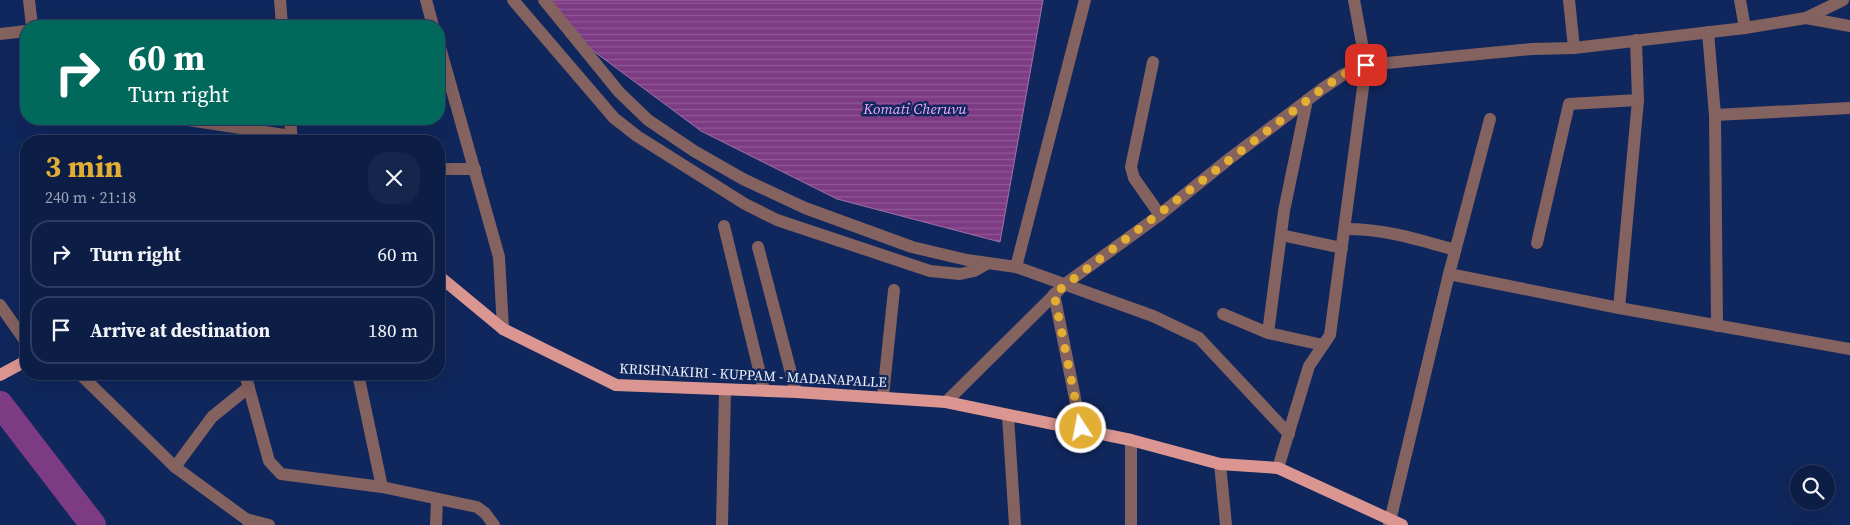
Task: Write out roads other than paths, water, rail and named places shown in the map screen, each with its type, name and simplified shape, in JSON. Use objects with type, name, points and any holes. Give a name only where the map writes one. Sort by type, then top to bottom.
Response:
[{"type":"main road","name":"KRISHNAKIRI - KUPPAM - MADANAPALLE","points":[[445,281],[503,329],[616,385],[883,396],[946,402],[1008,416],[1081,428],[1220,464],[1278,468]]},
{"type":"main road","points":[[0,375],[20,365]]},
{"type":"main road","points":[[1278,468],[1390,522],[1402,525]]},
{"type":"street","points":[[29,0],[31,20]]},
{"type":"street","points":[[280,0],[282,20]]},
{"type":"street","points":[[426,0],[432,20]]},
{"type":"street","points":[[513,0],[614,118],[637,136],[745,204],[778,220],[930,271],[960,274],[974,271],[988,263]]},
{"type":"street","points":[[544,0],[619,92],[648,120],[694,151],[743,179],[806,208],[912,247],[1016,267],[1153,316],[1199,338],[1289,434]]},
{"type":"street","points":[[1016,267],[1085,0]]},
{"type":"street","points":[[1278,468],[1309,366],[1330,335],[1366,65],[1354,0]]},
{"type":"street","points":[[1569,0],[1574,48]]},
{"type":"street","points":[[1740,0],[1745,28]]},
{"type":"street","points":[[946,402],[1065,284],[1160,215],[1229,158],[1344,74],[1366,65],[1532,49],[1574,48],[1745,28],[1806,18],[1842,0]]},
{"type":"street","points":[[1806,18],[1850,26]]},
{"type":"street","points":[[0,34],[20,32]]},
{"type":"street","points":[[1708,32],[1715,115],[1717,326]]},
{"type":"street","points":[[1619,308],[1638,100],[1636,40]]},
{"type":"street","points":[[1153,62],[1131,167],[1134,178],[1160,215]]},
{"type":"street","points":[[445,65],[499,258],[503,329]]},
{"type":"street","points":[[1268,333],[1281,235],[1307,100]]},
{"type":"street","points":[[1536,243],[1569,104],[1638,100]]},
{"type":"street","points":[[1715,115],[1850,108]]},
{"type":"street","points":[[1390,522],[1449,274],[1490,119]]},
{"type":"street","points":[[215,125],[270,135]]},
{"type":"street","points":[[445,169],[475,169]]},
{"type":"street","points":[[724,226],[764,390]]},
{"type":"street","points":[[1345,229],[1373,229],[1396,232],[1455,250]]},
{"type":"street","points":[[1281,235],[1342,248]]},
{"type":"street","points":[[758,247],[796,392]]},
{"type":"street","points":[[1449,274],[1619,308],[1850,349]]},
{"type":"street","points":[[883,396],[894,290]]},
{"type":"street","points":[[1054,294],[1081,428]]},
{"type":"street","points":[[0,305],[20,333]]},
{"type":"street","points":[[1223,314],[1268,333],[1323,345]]},
{"type":"street","points":[[86,380],[175,467],[248,522],[269,525]]},
{"type":"street","points":[[246,380],[269,461],[281,474],[382,487],[476,507],[485,513],[494,525]]},
{"type":"street","points":[[359,380],[382,487]]},
{"type":"street","points":[[175,467],[212,417],[248,387]]},
{"type":"street","points":[[722,525],[726,390]]},
{"type":"street","points":[[1008,416],[1014,525]]},
{"type":"street","points":[[1130,440],[1131,525]]},
{"type":"street","points":[[1220,464],[1226,525]]},
{"type":"street","points":[[436,525],[438,499]]},
{"type":"water","name":"Komati Cheruvu","points":[[551,0],[1043,0],[1000,242],[837,199],[701,131],[584,44]]},
{"type":"waterway","points":[[0,404],[93,525]]}]
